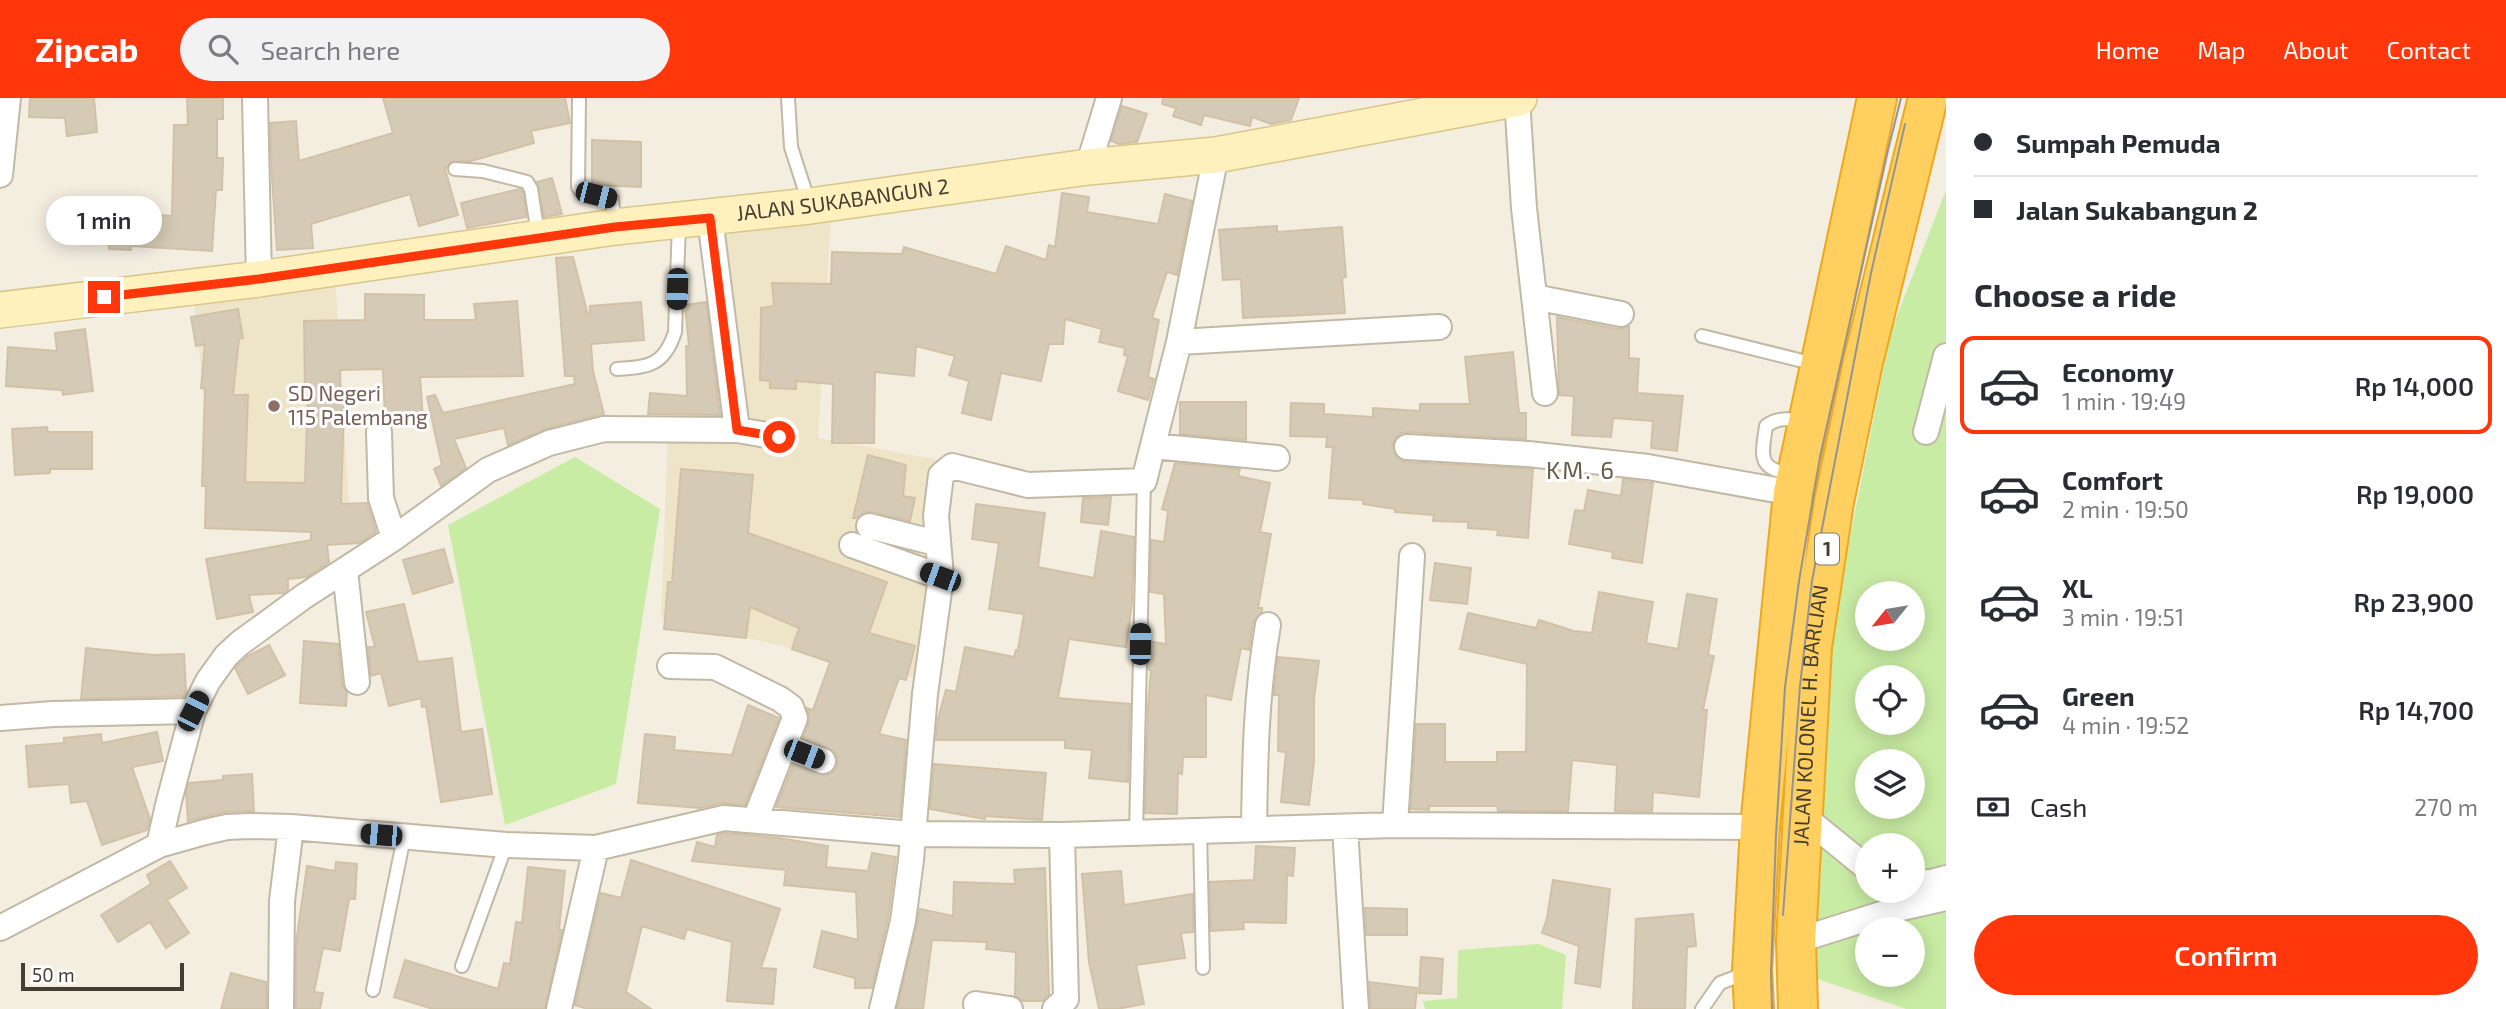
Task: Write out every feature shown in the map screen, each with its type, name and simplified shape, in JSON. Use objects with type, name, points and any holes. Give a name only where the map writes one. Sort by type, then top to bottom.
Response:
[{"type":"highway","name":"JALAN KOLONEL H. BARLIAN","points":[[1754,1009],[1752,970],[1760,827],[1794,483],[1877,98]]},
{"type":"highway","name":"JALAN KOLONEL H. BARLIAN","points":[[1798,1009],[1796,941],[1812,647],[1827,544],[1863,362],[1928,98]]},
{"type":"highway","points":[[1788,538],[1827,544]]},
{"type":"street","points":[[0,175],[8,98]]},
{"type":"street","points":[[255,98],[259,279]]},
{"type":"street","points":[[1088,166],[1110,98]]},
{"type":"street","points":[[1505,99],[1524,208],[1545,393]]},
{"type":"street","name":"JALAN SUKABANGUN 2","points":[[0,310],[259,279],[539,237],[810,206],[1088,166],[1216,155],[1505,99]]},
{"type":"street","points":[[882,1009],[903,921],[913,834],[925,694],[940,577],[936,516],[942,475],[952,466],[1028,485],[1144,481],[1180,342],[1216,155]]},
{"type":"street","points":[[695,219],[737,430]]},
{"type":"street","points":[[1534,297],[1621,314]]},
{"type":"street","points":[[1180,342],[1439,327]]},
{"type":"street","points":[[1926,432],[1946,356]]},
{"type":"street","points":[[159,845],[193,711],[217,667],[240,643],[488,470],[549,443],[604,429],[737,430],[779,437]]},
{"type":"street","points":[[379,432],[381,498],[394,538]]},
{"type":"street","points":[[1153,446],[1278,458]]},
{"type":"street","points":[[1407,447],[1528,454],[1794,483]]},
{"type":"street","points":[[869,526],[936,543]]},
{"type":"street","points":[[852,545],[940,577]]},
{"type":"street","points":[[1395,825],[1412,556]]},
{"type":"street","points":[[345,570],[356,682]]},
{"type":"street","points":[[1254,829],[1255,738],[1260,674],[1268,625]]},
{"type":"street","points":[[670,666],[715,667],[791,707],[795,718],[755,820]]},
{"type":"street","points":[[0,718],[52,714],[193,711]]},
{"type":"street","points":[[785,746],[823,761]]},
{"type":"street","points":[[1802,815],[1855,858]]},
{"type":"street","points":[[0,928],[159,845],[227,827],[291,827],[506,845],[596,848],[724,818],[913,834],[1136,834],[1395,825],[1760,827]]},
{"type":"street","points":[[281,1009],[282,901],[291,827]]},
{"type":"street","points":[[1345,827],[1356,1009]]},
{"type":"street","points":[[1055,1009],[1066,999],[1062,835]]},
{"type":"street","points":[[559,1009],[596,848]]},
{"type":"street","points":[[1925,882],[1946,878]]},
{"type":"street","points":[[1925,899],[1946,898]]},
{"type":"street","points":[[1796,941],[1889,903]]},
{"type":"street","points":[[976,1004],[1010,1009]]},
{"type":"lane","points":[[579,98],[578,187],[581,191],[612,200],[615,227]]},
{"type":"lane","points":[[788,98],[791,147],[810,206]]},
{"type":"lane","points":[[455,169],[483,171],[524,180],[531,189],[539,237]]},
{"type":"lane","points":[[617,369],[653,364],[672,342],[695,219]]},
{"type":"lane","points":[[1702,336],[1819,365]]},
{"type":"lane","points":[[1136,834],[1144,481]]},
{"type":"lane","points":[[1199,830],[1203,968]]},
{"type":"lane","points":[[373,990],[404,837]]},
{"type":"lane","points":[[462,966],[506,845]]},
{"type":"lane","points":[[1702,1009],[1720,983],[1752,970]]},
{"type":"shaded area","points":[[831,217],[818,438],[940,460],[917,678],[661,617],[668,434],[745,439],[726,231]]},
{"type":"shaded area","name":"SD Negeri 115 Palembang","points":[[335,275],[350,519],[218,529],[193,293]]},
{"type":"green space","points":[[1946,190],[1946,1009],[1906,1009],[1788,969],[1819,694],[1891,331]]},
{"type":"green space","points":[[575,457],[660,509],[616,784],[505,825],[448,525]]},
{"type":"green space","points":[[1539,944],[1566,955],[1562,1009],[1425,1009],[1423,1001],[1457,998],[1458,950]]},
{"type":"building","points":[[30,98],[94,98],[97,132],[67,136],[65,118],[29,117]]},
{"type":"building","points":[[187,98],[223,98],[223,119],[217,119],[217,158],[223,158],[222,190],[216,190],[212,251],[131,246],[131,250],[109,249],[110,210],[172,216],[174,125],[188,125]]},
{"type":"building","points":[[383,98],[565,98],[570,123],[531,131],[534,143],[471,161],[451,162],[445,169],[458,215],[419,226],[410,194],[311,224],[313,248],[277,250],[270,123],[296,121],[299,161],[393,133]]},
{"type":"building","points":[[1163,98],[1299,98],[1291,120],[1271,124],[1252,117],[1250,126],[1204,115],[1201,125],[1173,116],[1176,108],[1162,104]]},
{"type":"building","points":[[1122,106],[1147,114],[1137,142],[1119,144],[1111,141]]},
{"type":"building","points":[[592,140],[641,142],[641,187],[592,185]]},
{"type":"building","points":[[552,178],[562,214],[544,217],[537,182]]},
{"type":"building","points":[[520,189],[523,192],[526,217],[467,228],[461,203]]},
{"type":"building","points":[[1062,193],[1089,197],[1087,212],[1158,224],[1165,194],[1192,201],[1177,275],[1167,272],[1152,318],[1159,320],[1148,377],[1154,379],[1148,400],[1118,391],[1128,356],[1124,355],[1125,348],[1099,342],[1102,329],[1065,319],[1063,344],[1049,344],[1041,381],[1001,373],[991,420],[962,413],[969,381],[949,375],[955,356],[916,346],[914,376],[875,372],[874,443],[832,443],[833,384],[796,381],[796,389],[770,388],[770,381],[760,380],[761,308],[774,306],[772,283],[831,284],[832,252],[902,254],[904,247],[996,274],[1006,246],[1046,260],[1049,245],[1055,247]]},
{"type":"building","points":[[1277,226],[1277,232],[1342,227],[1346,277],[1342,278],[1345,313],[1243,318],[1241,279],[1223,280],[1219,230]]},
{"type":"building","points":[[573,257],[588,315],[590,306],[641,302],[644,340],[591,344],[593,371],[604,414],[545,429],[508,445],[504,428],[454,439],[466,468],[441,486],[434,469],[442,465],[427,397],[435,395],[443,413],[575,384],[574,376],[565,376],[556,258]]},
{"type":"building","points":[[365,294],[424,295],[424,320],[476,320],[474,304],[517,301],[523,376],[420,377],[423,419],[388,420],[385,419],[383,369],[340,370],[341,403],[344,403],[341,504],[367,503],[376,532],[359,543],[327,545],[329,562],[307,577],[288,579],[288,589],[284,593],[249,595],[253,612],[217,619],[206,559],[311,540],[311,532],[205,528],[206,486],[202,486],[205,389],[201,388],[205,344],[196,346],[191,317],[238,309],[243,338],[239,339],[233,395],[248,395],[245,482],[305,483],[308,392],[305,392],[304,321],[365,320]]},
{"type":"building","points":[[706,302],[720,415],[648,414],[650,393],[687,396],[686,346],[689,346],[685,305]]},
{"type":"building","points":[[1557,317],[1618,329],[1629,326],[1629,358],[1639,359],[1637,393],[1683,396],[1677,451],[1651,448],[1653,421],[1613,418],[1611,437],[1572,435],[1574,396],[1559,395]]},
{"type":"building","points":[[85,329],[93,391],[63,395],[62,390],[6,386],[8,347],[57,351],[55,333]]},
{"type":"building","points":[[1513,352],[1519,413],[1526,413],[1526,439],[1408,432],[1395,438],[1392,447],[1398,459],[1406,462],[1533,469],[1528,538],[1497,535],[1498,530],[1468,528],[1468,522],[1433,521],[1434,515],[1395,512],[1395,509],[1363,504],[1363,500],[1329,498],[1333,447],[1326,447],[1327,437],[1290,436],[1291,403],[1324,404],[1324,414],[1373,417],[1373,408],[1420,411],[1420,404],[1470,404],[1465,357]]},
{"type":"building","points":[[1180,402],[1246,402],[1246,440],[1180,434]]},
{"type":"building","points":[[47,427],[48,432],[92,432],[92,469],[50,469],[50,473],[15,475],[12,429]]},
{"type":"building","points":[[868,455],[906,465],[903,496],[915,498],[910,521],[872,512],[864,512],[853,518]]},
{"type":"building","points":[[1175,463],[1240,469],[1238,476],[1270,483],[1260,532],[1271,534],[1258,608],[1262,608],[1262,612],[1253,622],[1249,650],[1241,648],[1231,700],[1206,695],[1206,757],[1183,757],[1182,774],[1178,773],[1177,814],[1145,813],[1151,671],[1148,669],[1152,642],[1166,644],[1164,594],[1150,592],[1151,540],[1164,542],[1168,511],[1162,509]]},
{"type":"building","points":[[681,469],[753,475],[748,533],[887,582],[869,633],[915,646],[906,680],[899,678],[879,734],[906,740],[900,817],[776,807],[793,765],[824,776],[832,773],[837,766],[838,758],[834,751],[803,737],[809,723],[807,708],[813,710],[830,662],[792,649],[799,628],[750,607],[746,638],[664,629],[668,582],[672,582]]},
{"type":"building","points":[[1623,479],[1653,483],[1642,563],[1612,558],[1613,552],[1569,544],[1575,510],[1584,511],[1588,490],[1621,496]]},
{"type":"building","points":[[1111,497],[1108,525],[1081,522],[1083,498]]},
{"type":"building","points":[[976,504],[1045,513],[1038,567],[1094,578],[1101,531],[1134,537],[1132,603],[1126,647],[1069,639],[1058,698],[1130,704],[1128,782],[1089,778],[1092,750],[1065,748],[1065,740],[936,740],[938,719],[946,690],[956,692],[965,647],[1014,657],[1018,650],[1024,614],[989,609],[999,543],[972,539]]},
{"type":"building","points":[[444,549],[453,582],[413,594],[403,560]]},
{"type":"building","points":[[1435,563],[1471,568],[1467,604],[1430,600]]},
{"type":"building","points":[[1599,592],[1653,602],[1646,643],[1678,649],[1687,594],[1717,599],[1708,655],[1714,656],[1703,710],[1707,710],[1699,797],[1653,792],[1652,812],[1615,811],[1617,765],[1572,760],[1568,811],[1498,811],[1497,806],[1429,806],[1429,810],[1411,809],[1416,724],[1445,724],[1445,762],[1497,762],[1497,752],[1526,752],[1527,664],[1460,649],[1468,613],[1536,628],[1539,620],[1574,631],[1592,633]]},
{"type":"building","points":[[404,604],[418,662],[452,658],[461,732],[482,729],[492,794],[441,802],[426,706],[422,707],[421,698],[389,706],[381,673],[371,676],[368,647],[375,647],[366,612]]},
{"type":"building","points":[[304,641],[338,644],[342,684],[347,693],[346,706],[300,703]]},
{"type":"building","points":[[269,645],[285,675],[248,694],[235,668],[248,656]]},
{"type":"building","points":[[86,648],[153,655],[184,654],[184,696],[81,699]]},
{"type":"building","points":[[1278,657],[1319,661],[1314,698],[1314,761],[1309,805],[1281,802],[1286,752],[1278,751],[1279,695],[1274,695]]},
{"type":"building","points":[[748,705],[779,718],[745,805],[721,803],[700,808],[638,803],[645,734],[675,737],[674,750],[732,755]]},
{"type":"building","points":[[157,732],[163,761],[132,767],[150,819],[147,830],[102,845],[87,801],[71,803],[69,784],[29,787],[26,746],[64,743],[64,738],[101,734],[102,743]]},
{"type":"building","points":[[934,764],[1046,773],[1042,820],[985,816],[985,819],[930,809]]},
{"type":"building","points":[[252,774],[254,811],[224,812],[188,821],[186,793],[189,783],[223,780],[223,776]]},
{"type":"building","points":[[725,833],[828,846],[826,867],[868,871],[872,853],[896,857],[888,918],[872,988],[855,988],[855,978],[814,967],[822,931],[858,940],[856,892],[784,885],[786,870],[692,861],[697,842],[715,847],[717,835]]},
{"type":"building","points":[[1256,846],[1295,848],[1293,876],[1287,875],[1286,923],[1243,922],[1244,929],[1211,931],[1210,882],[1254,880]]},
{"type":"building","points":[[631,860],[780,909],[761,968],[776,969],[773,1004],[727,1001],[732,942],[687,929],[684,939],[642,926],[626,992],[651,1009],[588,1009],[575,1005],[601,893],[621,898]]},
{"type":"building","points":[[170,861],[187,888],[167,900],[189,933],[166,948],[150,922],[118,942],[101,915],[151,884],[147,875]]},
{"type":"building","points":[[336,862],[357,864],[355,899],[349,899],[340,951],[323,948],[314,992],[323,993],[320,1009],[296,1009],[296,943],[307,866],[335,871]]},
{"type":"building","points":[[528,867],[565,871],[559,930],[562,930],[545,1009],[433,1009],[394,997],[405,960],[498,989],[504,963],[510,964],[516,922],[522,923]]},
{"type":"building","points":[[1045,868],[1049,994],[1043,1001],[1022,1001],[1015,995],[1016,952],[986,949],[987,942],[932,940],[923,1009],[897,1009],[920,909],[953,916],[954,882],[1015,884],[1014,870]]},
{"type":"building","points":[[1121,871],[1124,905],[1193,894],[1193,932],[1181,933],[1185,958],[1136,965],[1144,1004],[1099,1009],[1089,962],[1082,874]]},
{"type":"building","points":[[1553,880],[1610,889],[1600,987],[1575,983],[1579,946],[1542,933]]},
{"type":"building","points":[[1365,908],[1407,909],[1407,935],[1366,935]]},
{"type":"building","points":[[1693,914],[1696,946],[1687,947],[1685,1009],[1633,1009],[1636,919]]},
{"type":"building","points":[[1421,957],[1443,959],[1441,994],[1419,993]]},
{"type":"building","points":[[231,973],[266,982],[266,1009],[221,1009]]},
{"type":"building","points":[[1369,982],[1417,988],[1415,1009],[1371,1009]]},
{"type":"tram line","points":[[1772,1009],[1776,835],[1785,687],[1799,581],[1820,457],[1901,98]]},
{"type":"tram line","points":[[1783,915],[1800,686],[1812,581],[1871,273],[1905,124]]},
{"type":"place","name":"SD Negeri 115 Palembang","points":[[274,406]]},
{"type":"district","name":"KM. 6","points":[[1581,471]]},
{"type":"route","points":[[104,297],[259,279],[615,227],[710,218],[737,430],[779,437]]}]
